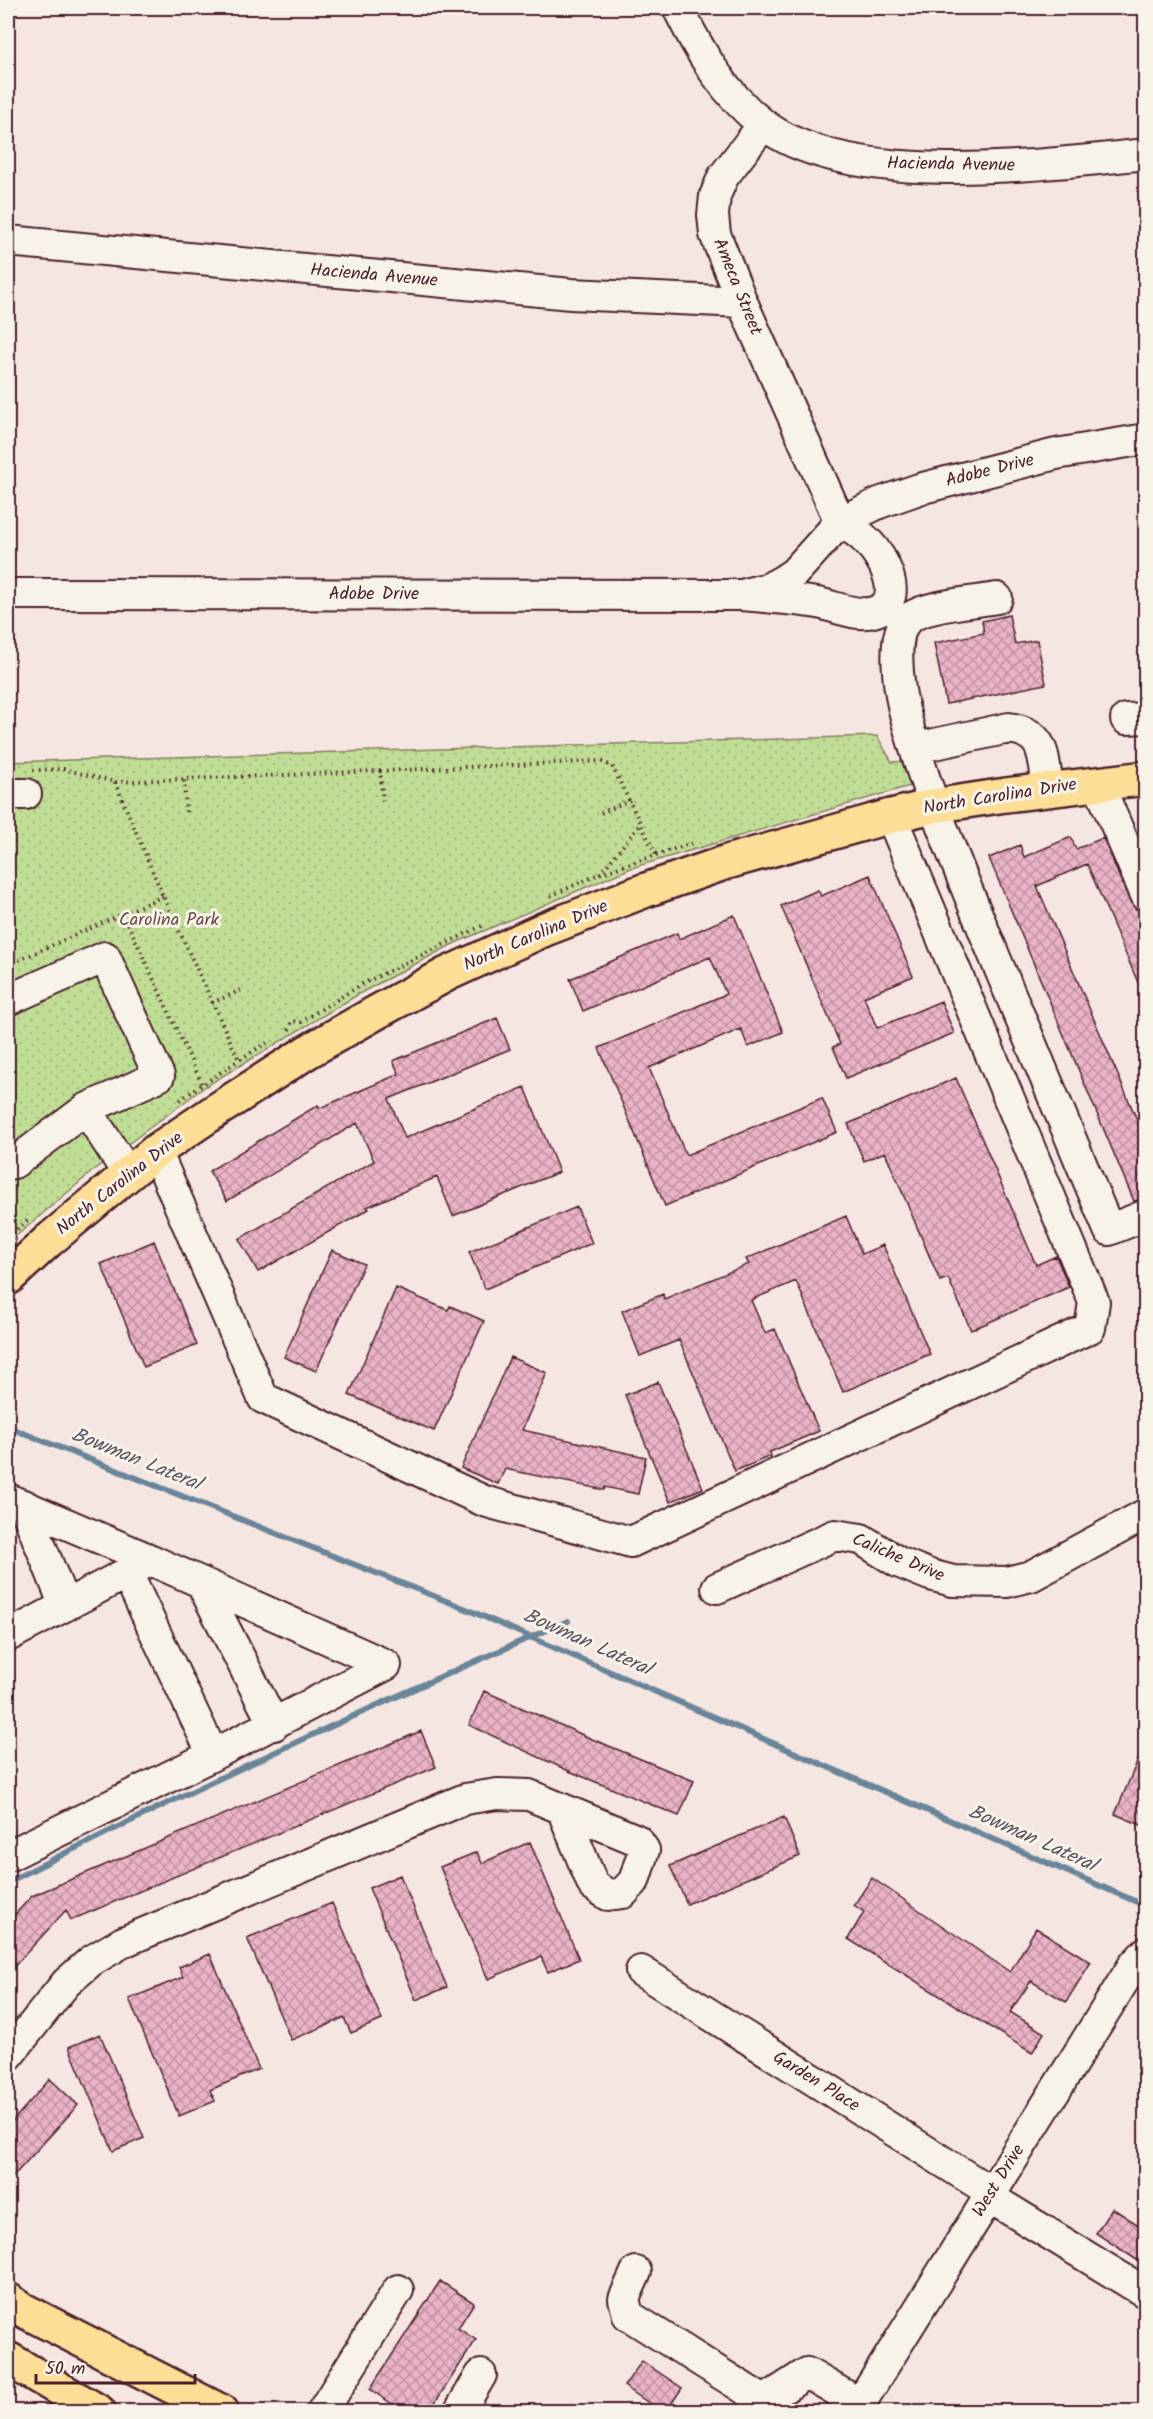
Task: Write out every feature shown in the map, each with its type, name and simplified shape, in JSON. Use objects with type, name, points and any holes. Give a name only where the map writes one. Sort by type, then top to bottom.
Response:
[{"type":"main road","name":"North Carolina Drive","points":[[8,1278],[156,1151],[307,1052],[447,974],[545,930],[646,890],[727,862],[891,816],[933,806],[1048,789],[1146,778]]},
{"type":"main road","points":[[8,2300],[23,2310],[222,2412]]},
{"type":"main road","points":[[9,2362],[99,2412]]},
{"type":"street","points":[[678,8],[690,33],[715,73],[736,100],[763,125]]},
{"type":"street","name":"Hacienda Avenue","points":[[763,125],[794,144],[825,153],[878,163],[940,168],[1036,165],[1146,154]]},
{"type":"street","name":"Ameca Street","points":[[763,125],[723,177],[715,196],[712,215],[715,234],[742,302],[840,522]]},
{"type":"street","name":"Hacienda Avenue","points":[[8,241],[571,294],[742,302]]},
{"type":"street","name":"Adobe Drive","points":[[740,595],[769,588],[782,581],[794,573],[840,522],[879,503],[918,489],[1056,454],[1146,439]]},
{"type":"street","name":"Adobe Drive","points":[[8,594],[740,595],[819,603],[866,613],[883,609],[890,600],[892,589],[883,561],[870,543],[853,528],[840,522]]},
{"type":"street","points":[[997,598],[933,609],[915,614],[906,621],[896,645],[903,708],[933,806],[1109,1230],[1146,1215]]},
{"type":"street","points":[[916,748],[1009,728],[1025,730],[1039,742],[1048,789]]},
{"type":"street","points":[[1098,783],[1146,895]]},
{"type":"street","points":[[156,1151],[263,1398],[484,1501],[631,1542],[1090,1328],[1094,1302],[891,816]]},
{"type":"street","points":[[8,1000],[105,957],[159,1076],[86,1109],[14,1163],[8,1164]]},
{"type":"street","points":[[86,1109],[128,1174]]},
{"type":"street","points":[[8,1856],[274,1725],[386,1665],[201,1582],[139,1566],[16,1502]]},
{"type":"street","points":[[16,1502],[66,1606]]},
{"type":"street","name":"Caliche Drive","points":[[717,1588],[835,1535],[861,1539],[898,1562],[930,1575],[953,1581],[1007,1582],[1031,1576],[1146,1514]]},
{"type":"street","points":[[10,1628],[66,1606],[139,1566]]},
{"type":"street","points":[[139,1566],[213,1755]]},
{"type":"street","points":[[201,1582],[274,1725]]},
{"type":"street","points":[[8,2056],[66,1983],[91,1961],[123,1942],[465,1799],[497,1794],[529,1795],[562,1809]]},
{"type":"street","name":"West Drive","points":[[857,2408],[1133,1966],[1146,1952]]},
{"type":"street","name":"Garden Place","points":[[641,1971],[1146,2293]]},
{"type":"street","points":[[636,2272],[624,2299],[628,2315],[764,2401],[807,2373],[857,2408]]},
{"type":"street","points":[[322,2412],[398,2289]]},
{"type":"street","points":[[459,2412],[481,2375]]},
{"type":"path","points":[[21,786],[63,769],[115,782],[600,760],[612,766],[656,855],[599,874],[539,901]]},
{"type":"path","points":[[381,771],[383,802]]},
{"type":"path","points":[[184,779],[186,812]]},
{"type":"path","points":[[115,782],[162,896],[238,1060],[273,1039]]},
{"type":"path","points":[[601,813],[630,800]]},
{"type":"path","points":[[599,874],[641,823]]},
{"type":"path","points":[[8,966],[162,896]]},
{"type":"path","points":[[123,913],[202,1084]]},
{"type":"path","points":[[282,1034],[291,1029],[292,1021],[301,1022],[362,984],[488,923]]},
{"type":"path","points":[[212,1004],[241,990]]},
{"type":"green space","name":"Carolina Park","points":[[877,736],[892,762],[911,761],[913,785],[631,868],[453,944],[364,991],[206,1086],[101,1164],[8,1243],[8,762]]},
{"type":"building","points":[[1009,615],[1015,644],[1037,640],[1046,684],[946,704],[934,643],[984,633],[982,621]]},
{"type":"building","points":[[1071,837],[1076,849],[1103,838],[1130,902],[1146,916],[1146,1001],[1087,864],[1037,886],[1146,1141],[1146,1198],[1134,1201],[989,858],[1020,845],[1024,857]]},
{"type":"building","points":[[870,875],[913,976],[864,997],[877,1028],[941,1001],[954,1033],[846,1078],[833,1047],[840,1044],[781,906],[818,890],[821,896]]},
{"type":"building","points":[[734,915],[783,1032],[748,1047],[741,1029],[649,1068],[686,1155],[822,1098],[837,1132],[665,1206],[599,1048],[726,994],[710,957],[583,1011],[570,979],[677,933],[679,939]]},
{"type":"building","points":[[497,1018],[510,1049],[389,1099],[405,1138],[525,1087],[559,1172],[453,1216],[437,1177],[367,1207],[369,1209],[258,1272],[239,1239],[374,1161],[357,1123],[227,1201],[209,1171],[318,1105],[320,1108],[399,1074],[393,1061]]},
{"type":"building","points":[[956,1078],[1036,1265],[1056,1256],[1069,1287],[971,1330],[948,1278],[940,1281],[885,1152],[864,1161],[848,1124]]},
{"type":"building","points":[[577,1207],[592,1243],[485,1289],[469,1252]]},
{"type":"building","points":[[846,1216],[862,1254],[883,1245],[930,1354],[843,1392],[796,1281],[751,1300],[765,1333],[775,1329],[819,1431],[770,1452],[771,1456],[735,1471],[679,1340],[640,1356],[622,1311],[663,1294],[664,1299],[749,1264],[746,1259]]},
{"type":"building","points":[[154,1241],[197,1345],[144,1367],[101,1264]]},
{"type":"building","points":[[332,1250],[364,1264],[316,1371],[284,1357]]},
{"type":"building","points":[[396,1288],[448,1310],[450,1306],[484,1321],[434,1431],[349,1395]]},
{"type":"building","points":[[510,1357],[547,1373],[522,1430],[646,1457],[638,1494],[605,1487],[604,1490],[505,1469],[498,1484],[461,1468]]},
{"type":"building","points":[[658,1382],[703,1488],[670,1502],[625,1395]]},
{"type":"building","points":[[484,1691],[694,1781],[679,1816],[569,1771],[469,1725]]},
{"type":"building","points":[[421,1731],[436,1767],[71,1920],[66,1910],[8,1973],[8,1922],[32,1896]]},
{"type":"building","points":[[1146,1741],[1146,1827],[1115,1814]]},
{"type":"building","points":[[784,1817],[800,1856],[687,1904],[670,1866]]},
{"type":"building","points":[[530,1842],[579,1959],[548,1972],[541,1957],[488,1979],[440,1867],[477,1852],[482,1863]]},
{"type":"building","points":[[400,1875],[447,1987],[416,2000],[369,1888]]},
{"type":"building","points":[[872,1878],[1010,1972],[1036,1928],[1091,1962],[1066,2002],[1031,1981],[1010,2012],[1044,2033],[1032,2053],[848,1939],[864,1912],[854,1905]]},
{"type":"building","points":[[332,1903],[382,2020],[351,2033],[344,2018],[291,2040],[247,1938]]},
{"type":"building","points":[[210,1954],[259,2069],[210,2090],[215,2101],[179,2116],[129,1999],[183,1977],[179,1967]]},
{"type":"building","points":[[100,2034],[144,2138],[113,2151],[69,2047]]},
{"type":"building","points":[[50,2079],[78,2105],[8,2182],[8,2126]]},
{"type":"building","points":[[1112,2208],[1146,2230],[1146,2266],[1096,2233]]},
{"type":"building","points":[[440,2281],[474,2303],[458,2328],[476,2340],[429,2412],[404,2412],[370,2389]]},
{"type":"building","points":[[642,2361],[682,2388],[666,2412],[662,2412],[624,2386]]},
{"type":"waterway","name":"Bowman Lateral","points":[[8,1427],[464,1608],[1146,1906]]},
{"type":"waterway","points":[[8,1882],[285,1747],[568,1621]]}]
